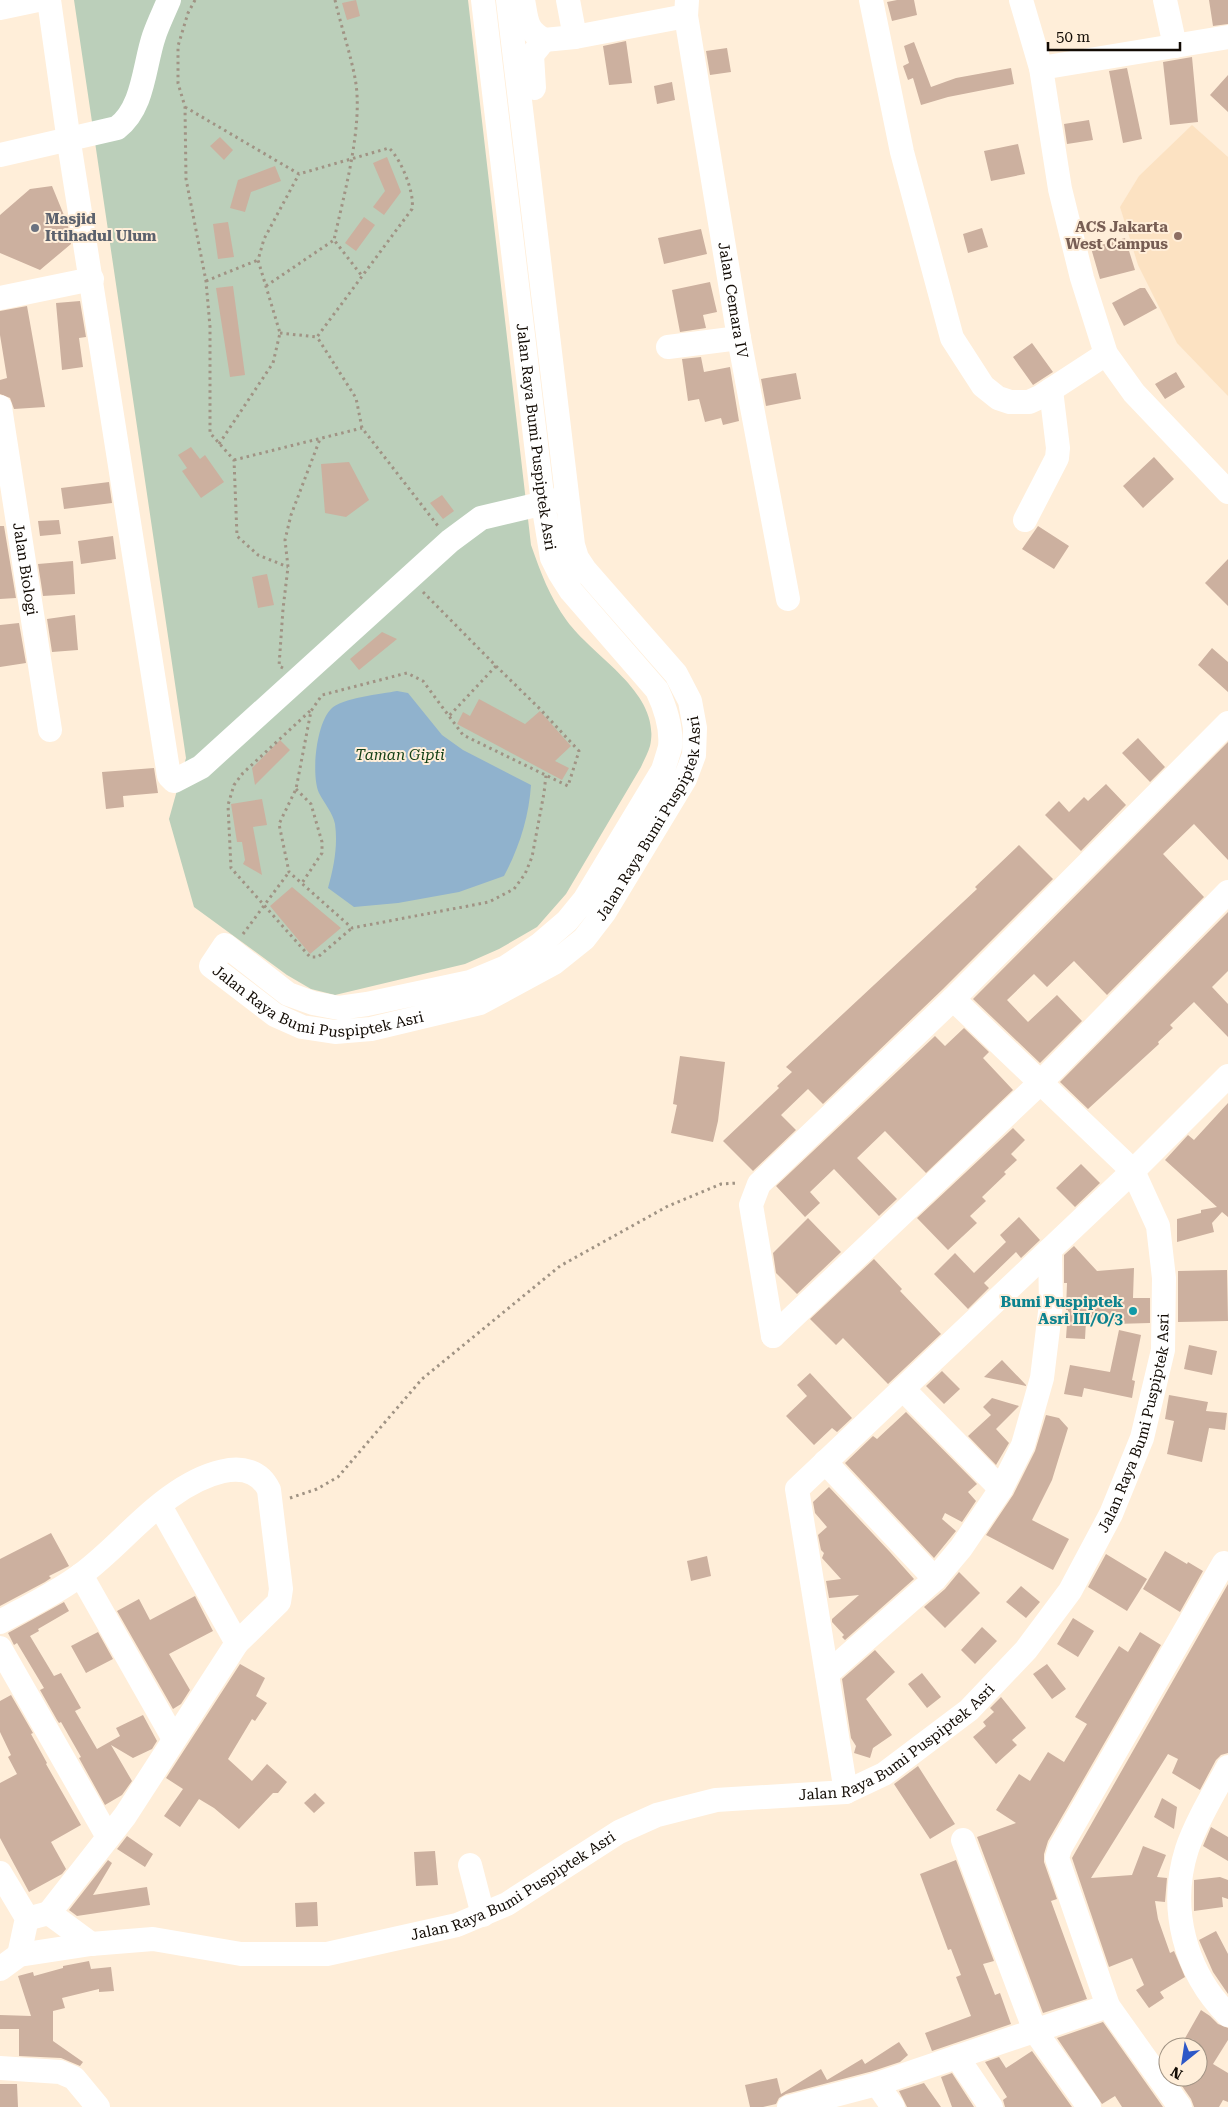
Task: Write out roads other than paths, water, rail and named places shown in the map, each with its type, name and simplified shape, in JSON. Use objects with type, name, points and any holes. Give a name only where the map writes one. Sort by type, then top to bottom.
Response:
[{"type":"street","points":[[0,8],[38,0]]},
{"type":"street","points":[[49,0],[169,776],[174,781],[201,767],[450,541],[481,518],[568,497]]},
{"type":"street","points":[[0,155],[117,128],[124,123],[134,107],[154,35],[169,0]]},
{"type":"street","name":"Jalan Raya Bumi Puspiptek Asri","points":[[483,0],[543,503],[552,558],[570,591],[657,690],[665,707],[670,747],[662,770],[585,899],[567,921],[539,945],[506,967],[470,982],[339,1008],[312,1003],[288,994],[225,945],[211,966],[275,1015],[302,1027],[335,1032],[371,1028],[480,1003],[554,963],[584,939],[604,913],[685,779],[694,756],[695,728],[690,701],[676,674],[613,604],[577,558],[573,545],[508,0]]},
{"type":"street","points":[[523,0],[528,27],[532,34],[544,40],[575,37],[687,8]]},
{"type":"street","points":[[568,0],[575,37]]},
{"type":"street","points":[[871,0],[902,152],[952,338],[983,386],[998,398],[1010,402],[1029,402],[1106,354]]},
{"type":"street","points":[[1021,0],[1041,68],[1060,188],[1082,278],[1106,354],[1134,394],[1228,492]]},
{"type":"street","points":[[1165,0],[1175,46]]},
{"type":"street","name":"Jalan Cemara IV","points":[[687,8],[739,338],[788,600]]},
{"type":"street","points":[[527,152],[538,126],[532,56],[544,40]]},
{"type":"street","points":[[1041,68],[1175,46],[1224,43]]},
{"type":"street","points":[[0,298],[92,279]]},
{"type":"street","points":[[668,347],[739,338]]},
{"type":"street","points":[[1025,520],[1056,458],[1058,448],[1053,421],[1051,390]]},
{"type":"street","name":"Jalan Biologi","points":[[0,407],[8,509],[50,730]]},
{"type":"street","points":[[1228,723],[953,999],[759,1184],[751,1205],[773,1336],[1040,1083],[1228,892]]},
{"type":"street","name":"Jalan Raya Bumi Puspiptek Asri","points":[[0,1969],[19,1955],[91,1944],[153,1938],[241,1954],[327,1954],[456,1925],[508,1904],[619,1832],[657,1815],[716,1800],[846,1792],[884,1774],[975,1703],[1026,1650],[1070,1591],[1111,1514],[1142,1438],[1163,1350],[1164,1278],[1158,1226],[1133,1171],[953,999]]},
{"type":"street","points":[[846,1792],[797,1489],[1133,1171],[1228,1076]]},
{"type":"street","points":[[827,1674],[935,1578],[961,1548],[1001,1489],[1023,1445],[1042,1378],[1051,1304],[1050,1250]]},
{"type":"street","points":[[903,1389],[1001,1489]]},
{"type":"street","points":[[825,1462],[935,1578]]},
{"type":"street","points":[[0,1622],[81,1574],[170,1496],[207,1476],[234,1469],[252,1472],[264,1480],[269,1490],[281,1590],[279,1602],[237,1643],[125,1816],[38,1916],[19,1955]]},
{"type":"street","points":[[160,1506],[237,1643]]},
{"type":"street","points":[[1180,2107],[1108,2006],[1057,1858],[1065,1839],[1224,1563]]},
{"type":"street","points":[[81,1574],[174,1739]]},
{"type":"street","points":[[0,1648],[108,1837]]},
{"type":"street","points":[[1228,1767],[1187,1849],[1178,1901],[1188,1956],[1214,2000],[1228,2015]]},
{"type":"street","points":[[964,1840],[1035,2031],[1089,2107]]},
{"type":"street","points":[[470,1865],[482,1915]]},
{"type":"street","points":[[0,1873],[38,1916],[91,1944]]},
{"type":"street","points":[[794,2106],[878,2084],[1108,2006]]},
{"type":"street","points":[[957,2057],[991,2107]]},
{"type":"street","points":[[0,2068],[60,2072],[74,2078],[98,2107]]},
{"type":"street","points":[[878,2084],[893,2107]]},
{"type":"water","points":[[397,691],[408,693],[442,735],[463,750],[531,785],[526,820],[519,843],[504,876],[459,892],[398,903],[354,907],[328,888],[335,856],[336,832],[332,816],[319,793],[317,785],[315,774],[316,750],[326,716],[336,705],[352,699]]},
{"type":"place","name":"Masjid Ittihadul Ulum","points":[[35,228]]},
{"type":"place","name":"ACS Jakarta West Campus","points":[[1178,236]]},
{"type":"place","name":"Bumi Puspiptek Asri III/O/3","points":[[1133,1311]]},
{"type":"park label","name":"Taman Gipti","points":[[400,755]]}]
